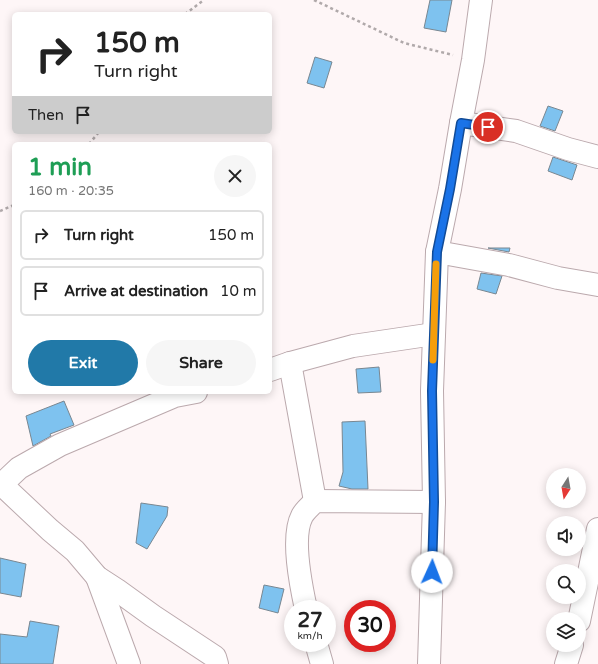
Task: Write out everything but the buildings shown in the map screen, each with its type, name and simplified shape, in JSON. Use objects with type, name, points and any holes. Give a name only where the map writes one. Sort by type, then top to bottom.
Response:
[{"type":"street","points":[[429,664],[434,502],[432,391],[437,252],[473,60],[481,0]]},
{"type":"street","points":[[461,123],[516,131],[568,149],[598,157]]},
{"type":"street","points":[[437,252],[509,265],[558,278],[598,285]]},
{"type":"street","points":[[315,501],[280,367],[353,346],[434,334]]},
{"type":"street","points":[[186,394],[175,396],[60,445],[19,468],[0,484],[75,551],[97,577],[220,662]]},
{"type":"street","points":[[304,600],[299,576],[298,528],[302,515],[315,501],[434,502]]},
{"type":"street","points":[[581,612],[598,529]]},
{"type":"street","points":[[97,577],[129,664]]},
{"type":"street","points":[[319,652],[322,664]]},
{"type":"street","points":[[566,664],[570,652]]},
{"type":"path","points":[[189,12],[204,0]]},
{"type":"path","points":[[314,0],[404,43],[473,60]]},
{"type":"path","points":[[0,211],[12,206]]},
{"type":"slow traffic","points":[[433,360],[436,264]]},
{"type":"route","points":[[432,572],[434,502],[432,391],[434,295],[437,252],[450,189],[461,123],[488,127]]}]
